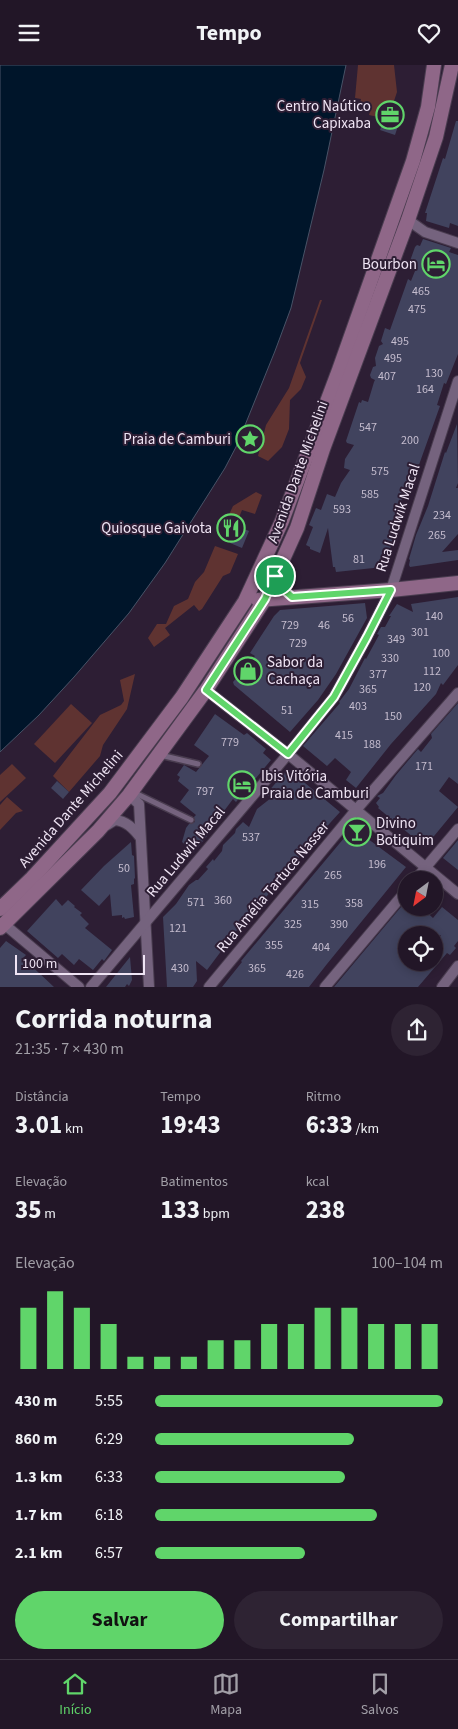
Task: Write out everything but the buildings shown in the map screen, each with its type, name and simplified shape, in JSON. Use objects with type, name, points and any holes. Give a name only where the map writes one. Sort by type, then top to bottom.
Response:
[{"type":"main road","points":[[434,67],[452,68]]},
{"type":"main road","name":"Avenida Dante Michelini","points":[[0,909],[32,878],[110,793],[182,697],[245,601],[282,521],[410,170],[428,107],[434,67]]},
{"type":"main road","name":"Avenida Dante Michelini","points":[[2,926],[98,831],[130,793],[206,690],[265,599],[298,528],[323,449],[408,220],[436,137],[452,68]]},
{"type":"main road","points":[[275,576],[280,586],[292,597]]},
{"type":"main road","points":[[245,601],[458,583]]},
{"type":"street","points":[[408,220],[425,232],[458,243]]},
{"type":"street","name":"Rua Ludwik Macal","points":[[91,987],[334,697],[391,590],[458,381]]},
{"type":"street","points":[[206,690],[288,754],[458,894]]},
{"type":"street","name":"Rua Amélia Tartuce Nasser","points":[[209,987],[356,810],[458,693]]},
{"type":"street","points":[[130,793],[139,804],[149,987]]},
{"type":"street","points":[[98,831],[115,819],[130,825],[140,837]]},
{"type":"street","points":[[423,871],[458,829]]},
{"type":"street","points":[[325,987],[398,900]]},
{"type":"street","points":[[2,926],[79,987]]},
{"type":"street","points":[[442,987],[458,966]]},
{"type":"lane","points":[[159,755],[198,764]]},
{"type":"lane","points":[[130,793],[191,820]]},
{"type":"shaded area","points":[[358,65],[394,65],[397,92],[391,110],[381,107],[378,117],[369,115],[371,108],[360,103],[361,99],[355,98]]},
{"type":"shaded area","points":[[320,300],[322,300],[300,363],[306,377],[301,389],[290,400],[289,429],[282,447],[268,461],[258,456],[266,425],[289,388]]},
{"type":"shaded area","points":[[256,492],[262,495],[255,514],[242,510],[236,525],[226,521],[233,506]]},
{"type":"shaded area","points":[[215,546],[238,554],[230,573],[223,576],[202,609],[199,611],[194,605],[165,628],[170,635],[154,647],[148,638],[157,624],[166,624],[174,606],[188,599],[195,582],[204,572]]},
{"type":"shaded area","points":[[135,674],[127,709],[103,745],[100,756],[69,792],[53,776],[100,715],[121,705],[124,701],[120,680]]},
{"type":"shaded area","points":[[71,704],[92,723],[55,763],[34,744]]},
{"type":"shaded area","points":[[12,764],[26,778],[0,802],[0,775]]},
{"type":"shaded area","points":[[7,797],[23,811],[16,813],[0,830],[0,805]]},
{"type":"water","points":[[0,65],[346,65],[324,170],[291,308],[237,445],[225,468],[165,563],[129,613],[39,715],[0,752]]},
{"type":"place","name":"Centro Naútico Capixaba","points":[[390,115]]},
{"type":"place","name":"Bourbon","points":[[436,264]]},
{"type":"place","name":"Praia de Camburi","points":[[250,439]]},
{"type":"place","name":"Quiosque Gaivota","points":[[231,528]]},
{"type":"place","name":"Sabor da Cachaça","points":[[248,671]]},
{"type":"place","name":"Ibis Vitória Praia de Camburi","points":[[242,785]]},
{"type":"place","name":"Divino Botiquim","points":[[357,832]]},
{"type":"route","points":[[275,576],[280,586],[292,597],[391,590],[334,697],[288,754],[206,690],[265,599],[275,576]]}]
